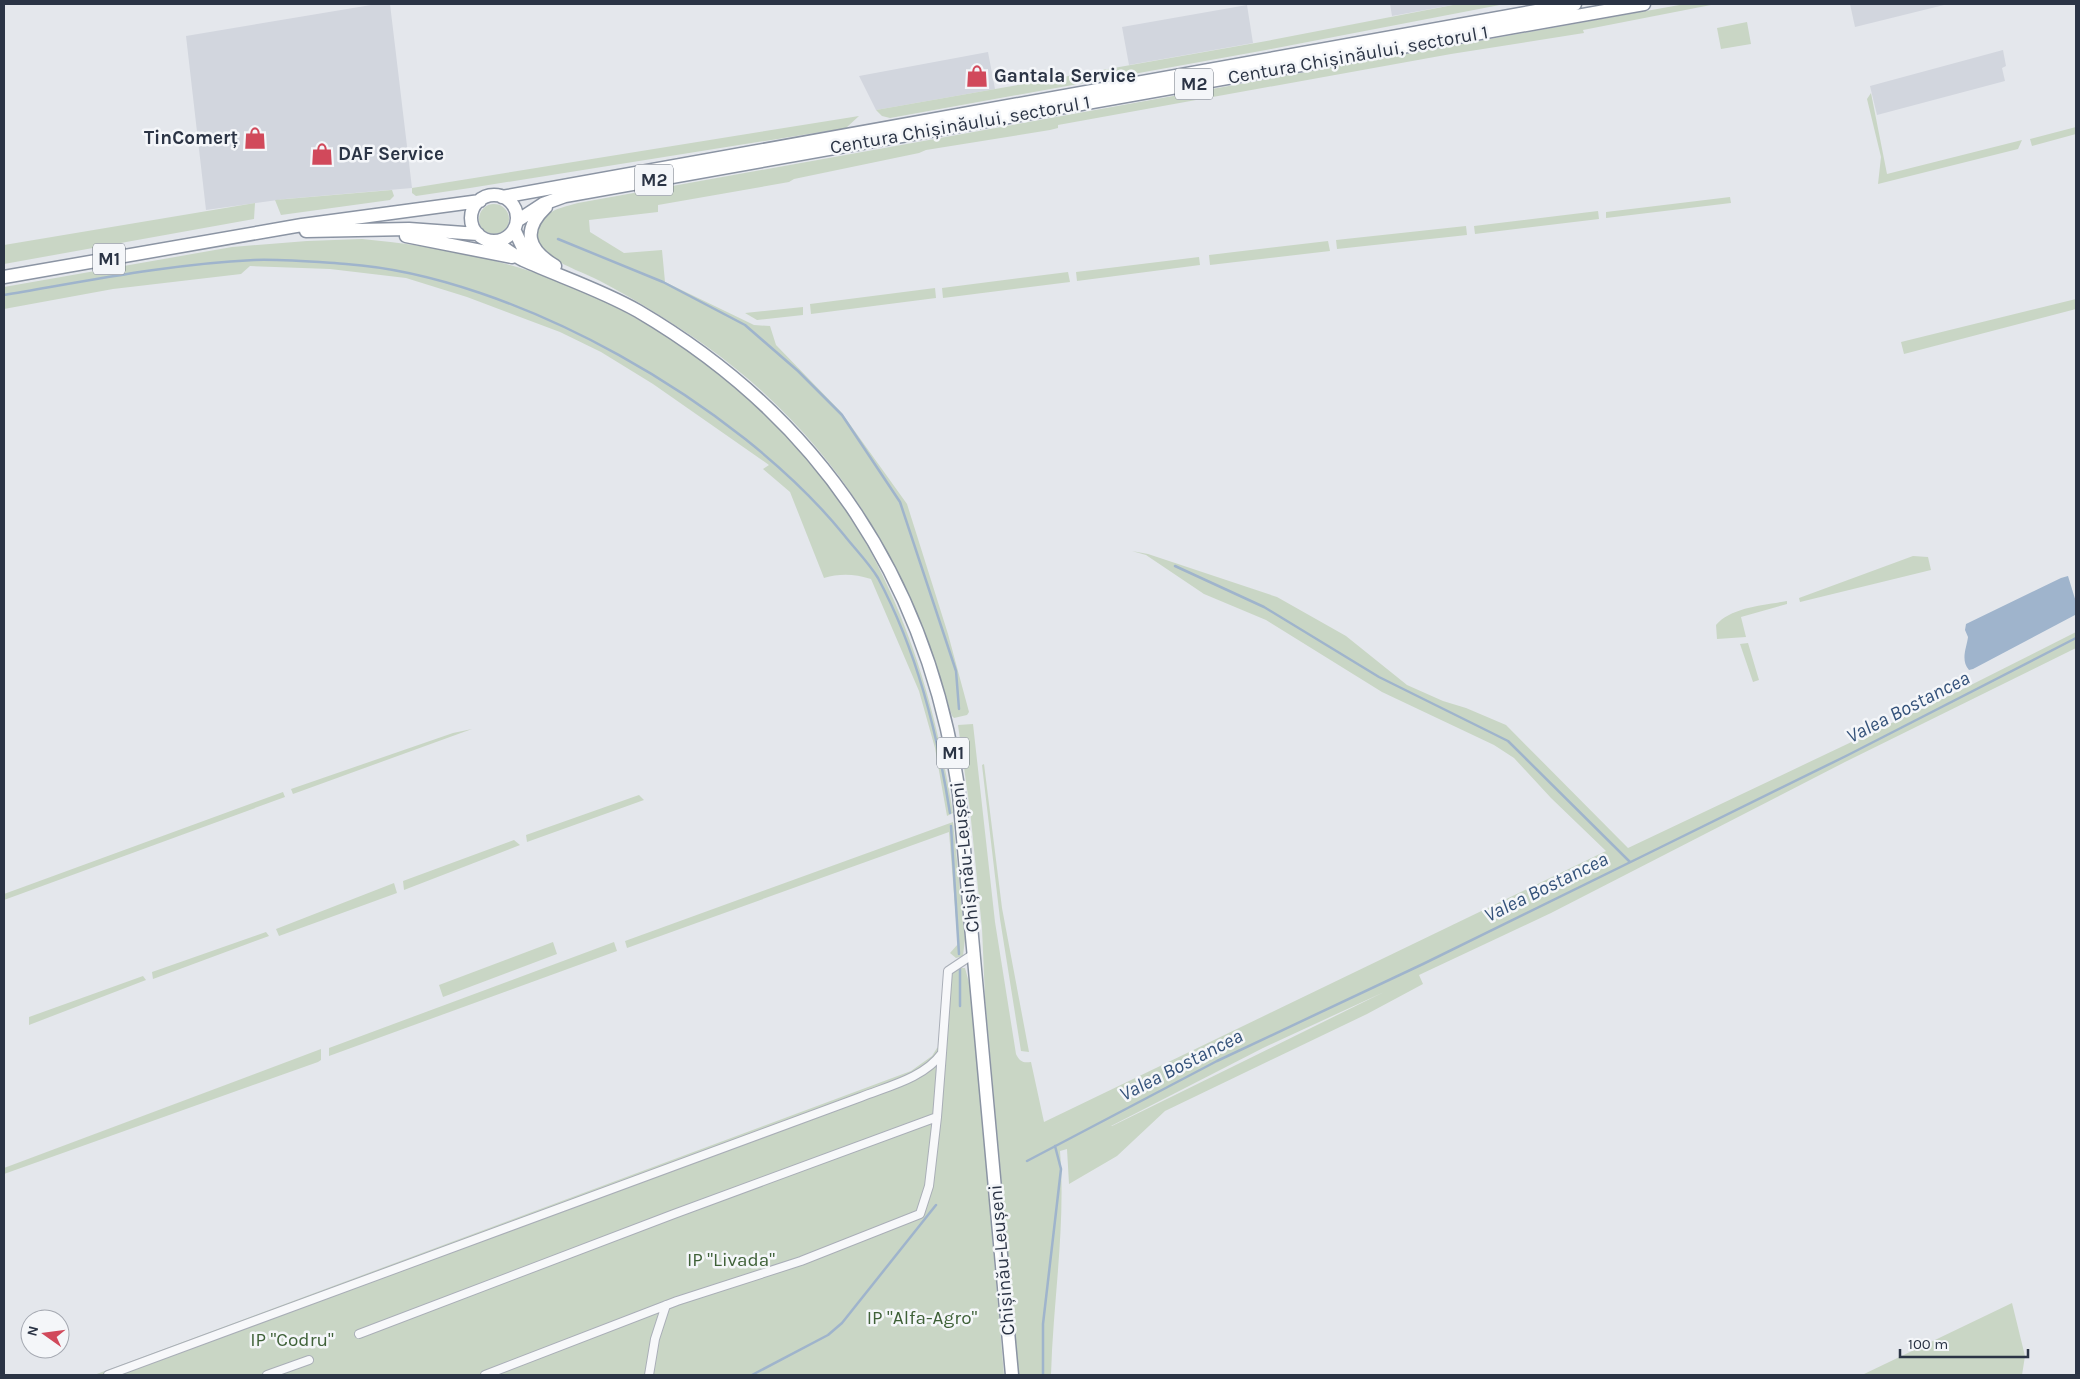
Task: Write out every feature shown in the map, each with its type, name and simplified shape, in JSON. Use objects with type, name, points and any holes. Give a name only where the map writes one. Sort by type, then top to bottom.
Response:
[{"type":"highway","name":"Centura Chișinăului, sectorul 1","points":[[502,197],[1575,4]]},
{"type":"highway","name":"Centura Chișinăului, sectorul 1","points":[[516,225],[542,204],[565,196],[1644,4]]},
{"type":"highway","name":"M1","points":[[4,277],[266,231],[480,201],[490,196],[502,197],[514,206],[516,225],[528,254],[543,267]]},
{"type":"highway","points":[[565,196],[548,205],[539,214],[532,224],[530,233],[532,243],[543,258],[580,282]]},
{"type":"highway","points":[[478,234],[472,221],[472,214],[480,201]]},
{"type":"highway","points":[[494,241],[509,236],[516,225]]},
{"type":"highway","name":"M1","points":[[266,231],[430,230],[478,234],[494,241],[522,259]]},
{"type":"highway","name":"M1","points":[[379,231],[522,259],[580,282]]},
{"type":"highway","name":"Chișinău-Leușeni","points":[[580,282],[636,310],[692,345],[762,401],[814,455],[838,485],[873,538],[897,585],[919,638],[948,732],[960,794],[1012,1375]]},
{"type":"street","points":[[485,1375],[666,1305],[801,1261],[920,1214],[929,1186],[938,1117],[948,971],[974,952]]},
{"type":"street","points":[[108,1375],[870,1093],[925,1071],[934,1064],[942,1053]]},
{"type":"street","points":[[359,1334],[674,1214],[938,1117]]},
{"type":"street","points":[[650,1375],[656,1339],[666,1305]]},
{"type":"street","points":[[267,1375],[309,1360]]},
{"type":"shaded area","points":[[377,4],[390,4],[412,188],[285,199],[206,210],[186,36]]},
{"type":"shaded area","points":[[1390,4],[1458,4],[1392,16]]},
{"type":"shaded area","points":[[1850,4],[1948,4],[1855,27]]},
{"type":"shaded area","points":[[1247,5],[1253,43],[1129,65],[1122,27]]},
{"type":"shaded area","points":[[2003,50],[2006,66],[2002,68],[2005,81],[1877,115],[1870,86]]},
{"type":"shaded area","points":[[988,52],[995,89],[876,110],[859,76]]},
{"type":"green space","points":[[1458,4],[1505,4],[1266,50],[890,118],[882,116],[876,110],[1261,42]]},
{"type":"green space","points":[[1685,4],[1716,4],[1583,30],[1584,33],[1451,54],[1058,125],[1058,128],[1050,130],[926,150],[794,179],[789,182],[658,205],[658,212],[589,220],[590,232],[624,253],[662,250],[665,282],[754,325],[770,326],[776,345],[841,412],[907,504],[948,634],[969,712],[967,715],[954,718],[913,607],[889,556],[862,509],[830,464],[794,422],[752,383],[706,346],[627,296],[552,258],[535,238],[545,217],[555,210],[578,203]]},
{"type":"green space","points":[[1747,22],[1751,44],[1721,49],[1717,28]]},
{"type":"green space","points":[[1871,93],[1887,174],[2022,140],[2018,149],[1878,184],[1881,157],[1867,99]]},
{"type":"green space","points":[[859,116],[846,128],[470,188],[416,196],[412,193],[412,188]]},
{"type":"green space","points":[[2076,127],[2076,134],[2032,146],[2030,139]]},
{"type":"green space","points":[[392,190],[394,196],[390,200],[281,215],[275,200]]},
{"type":"green space","points":[[1730,197],[1731,203],[1606,218],[1606,212]]},
{"type":"green space","points":[[255,203],[254,219],[4,264],[4,245]]},
{"type":"green space","points":[[494,204],[500,205],[508,213],[508,225],[500,233],[494,234],[488,233],[480,225],[479,219],[480,213],[488,205]]},
{"type":"green space","points":[[1598,211],[1599,219],[1475,234],[1474,226]]},
{"type":"green space","points":[[1466,226],[1467,235],[1337,249],[1336,240]]},
{"type":"green space","points":[[362,239],[421,246],[479,257],[517,267],[572,286],[625,312],[677,344],[726,380],[772,421],[813,466],[848,514],[877,564],[904,625],[925,686],[941,748],[953,813],[947,816],[935,748],[919,691],[871,579],[848,575],[824,578],[790,492],[763,469],[769,465],[653,384],[601,352],[560,332],[467,297],[406,278],[330,269],[250,266],[241,274],[113,289],[4,309],[4,287],[232,247]]},
{"type":"green space","points":[[1328,241],[1330,251],[1210,265],[1209,255]]},
{"type":"green space","points":[[1199,257],[1200,265],[1077,281],[1076,272]]},
{"type":"green space","points":[[1068,272],[1070,282],[943,298],[942,288]]},
{"type":"green space","points":[[935,288],[936,298],[811,314],[810,304]]},
{"type":"green space","points":[[2076,299],[2076,309],[1904,354],[1901,342]]},
{"type":"green space","points":[[803,307],[803,315],[757,320],[745,313]]},
{"type":"green space","points":[[1132,551],[1148,554],[1277,597],[1346,636],[1407,685],[1506,725],[1628,848],[1957,692],[2076,632],[2076,648],[1845,762],[1551,913],[1419,975],[1423,984],[1367,1014],[1165,1111],[1117,1156],[1069,1184],[1067,1149],[1060,1151],[1060,1235],[1051,1375],[1019,1375],[985,998],[982,928],[970,810],[958,725],[973,724],[995,922],[1016,1054],[1022,1061],[1031,1062],[1044,1122],[1606,851],[1551,798],[1514,758],[1494,745],[1382,692],[1266,620],[1204,594],[1146,555]],"holes":[[[1384,992],[1112,1126],[1263,1048]]]},
{"type":"green space","points":[[1913,556],[1928,557],[1931,570],[1800,602],[1799,598]]},
{"type":"green space","points":[[1787,601],[1787,604],[1741,617],[1746,637],[1717,639],[1716,625],[1730,614],[1749,608]]},
{"type":"green space","points":[[1748,643],[1759,680],[1753,682],[1740,644]]},
{"type":"green space","points":[[472,729],[293,794],[291,789],[453,733]]},
{"type":"green space","points":[[984,764],[1002,908],[1029,1052],[1021,1051],[1000,919],[982,765]]},
{"type":"green space","points":[[283,792],[285,797],[4,900],[4,894]]},
{"type":"green space","points":[[639,795],[644,800],[527,842],[526,835]]},
{"type":"green space","points":[[953,822],[965,939],[963,956],[956,958],[950,953],[958,944],[949,832],[627,948],[625,941]]},
{"type":"green space","points":[[514,840],[520,845],[404,890],[403,881]]},
{"type":"green space","points":[[394,883],[397,893],[279,936],[276,929]]},
{"type":"green space","points":[[266,932],[269,936],[153,979],[152,972]]},
{"type":"green space","points":[[553,942],[557,954],[443,997],[439,985]]},
{"type":"green space","points":[[614,942],[617,951],[329,1056],[329,1048]]},
{"type":"green space","name":"IP \"Livada\"","points":[[965,968],[971,990],[1004,1375],[94,1375],[911,1071],[932,1056],[937,1048],[946,1044],[950,980],[954,970]]},
{"type":"green space","points":[[143,976],[146,980],[29,1025],[29,1017]]},
{"type":"green space","points":[[321,1049],[321,1060],[318,1062],[4,1174],[4,1168]]},
{"type":"green space","points":[[2012,1303],[2025,1356],[2022,1375],[1862,1375]]},
{"type":"water","points":[[2068,576],[2076,602],[2075,615],[1969,670],[1964,658],[1968,637],[1965,630],[1966,624]]},
{"type":"waterway","points":[[558,239],[663,282],[745,325],[798,371],[842,415],[900,502],[956,671],[959,709]]},
{"type":"waterway","points":[[4,295],[129,274],[223,262],[277,260],[346,264],[412,274],[480,293],[550,320],[619,355],[684,395],[745,439],[799,486],[844,535],[878,578],[904,634],[924,692],[939,752],[950,813]]},
{"type":"waterway","points":[[1175,566],[1264,607],[1379,677],[1508,741],[1630,862]]},
{"type":"waterway","name":"Valea Bostancea","points":[[1027,1161],[1217,1061],[1423,964],[1848,755],[2076,638]]},
{"type":"waterway","points":[[951,826],[959,954]]},
{"type":"waterway","points":[[960,969],[960,1006]]},
{"type":"waterway","points":[[1043,1375],[1043,1324],[1061,1169],[1055,1146]]},
{"type":"waterway","name":"Valea Bostancea","points":[[752,1375],[828,1335],[842,1323],[936,1205]]},
{"type":"place","name":"Gantala Service","points":[[977,76]]},
{"type":"place","name":"TinComerț","points":[[255,138]]},
{"type":"place","name":"DAF Service","points":[[322,154]]},
{"type":"park label","name":"IP \"Alfa-Agro\"","points":[[922,1318]]},
{"type":"park label","name":"IP \"Codru\"","points":[[292,1340]]}]
